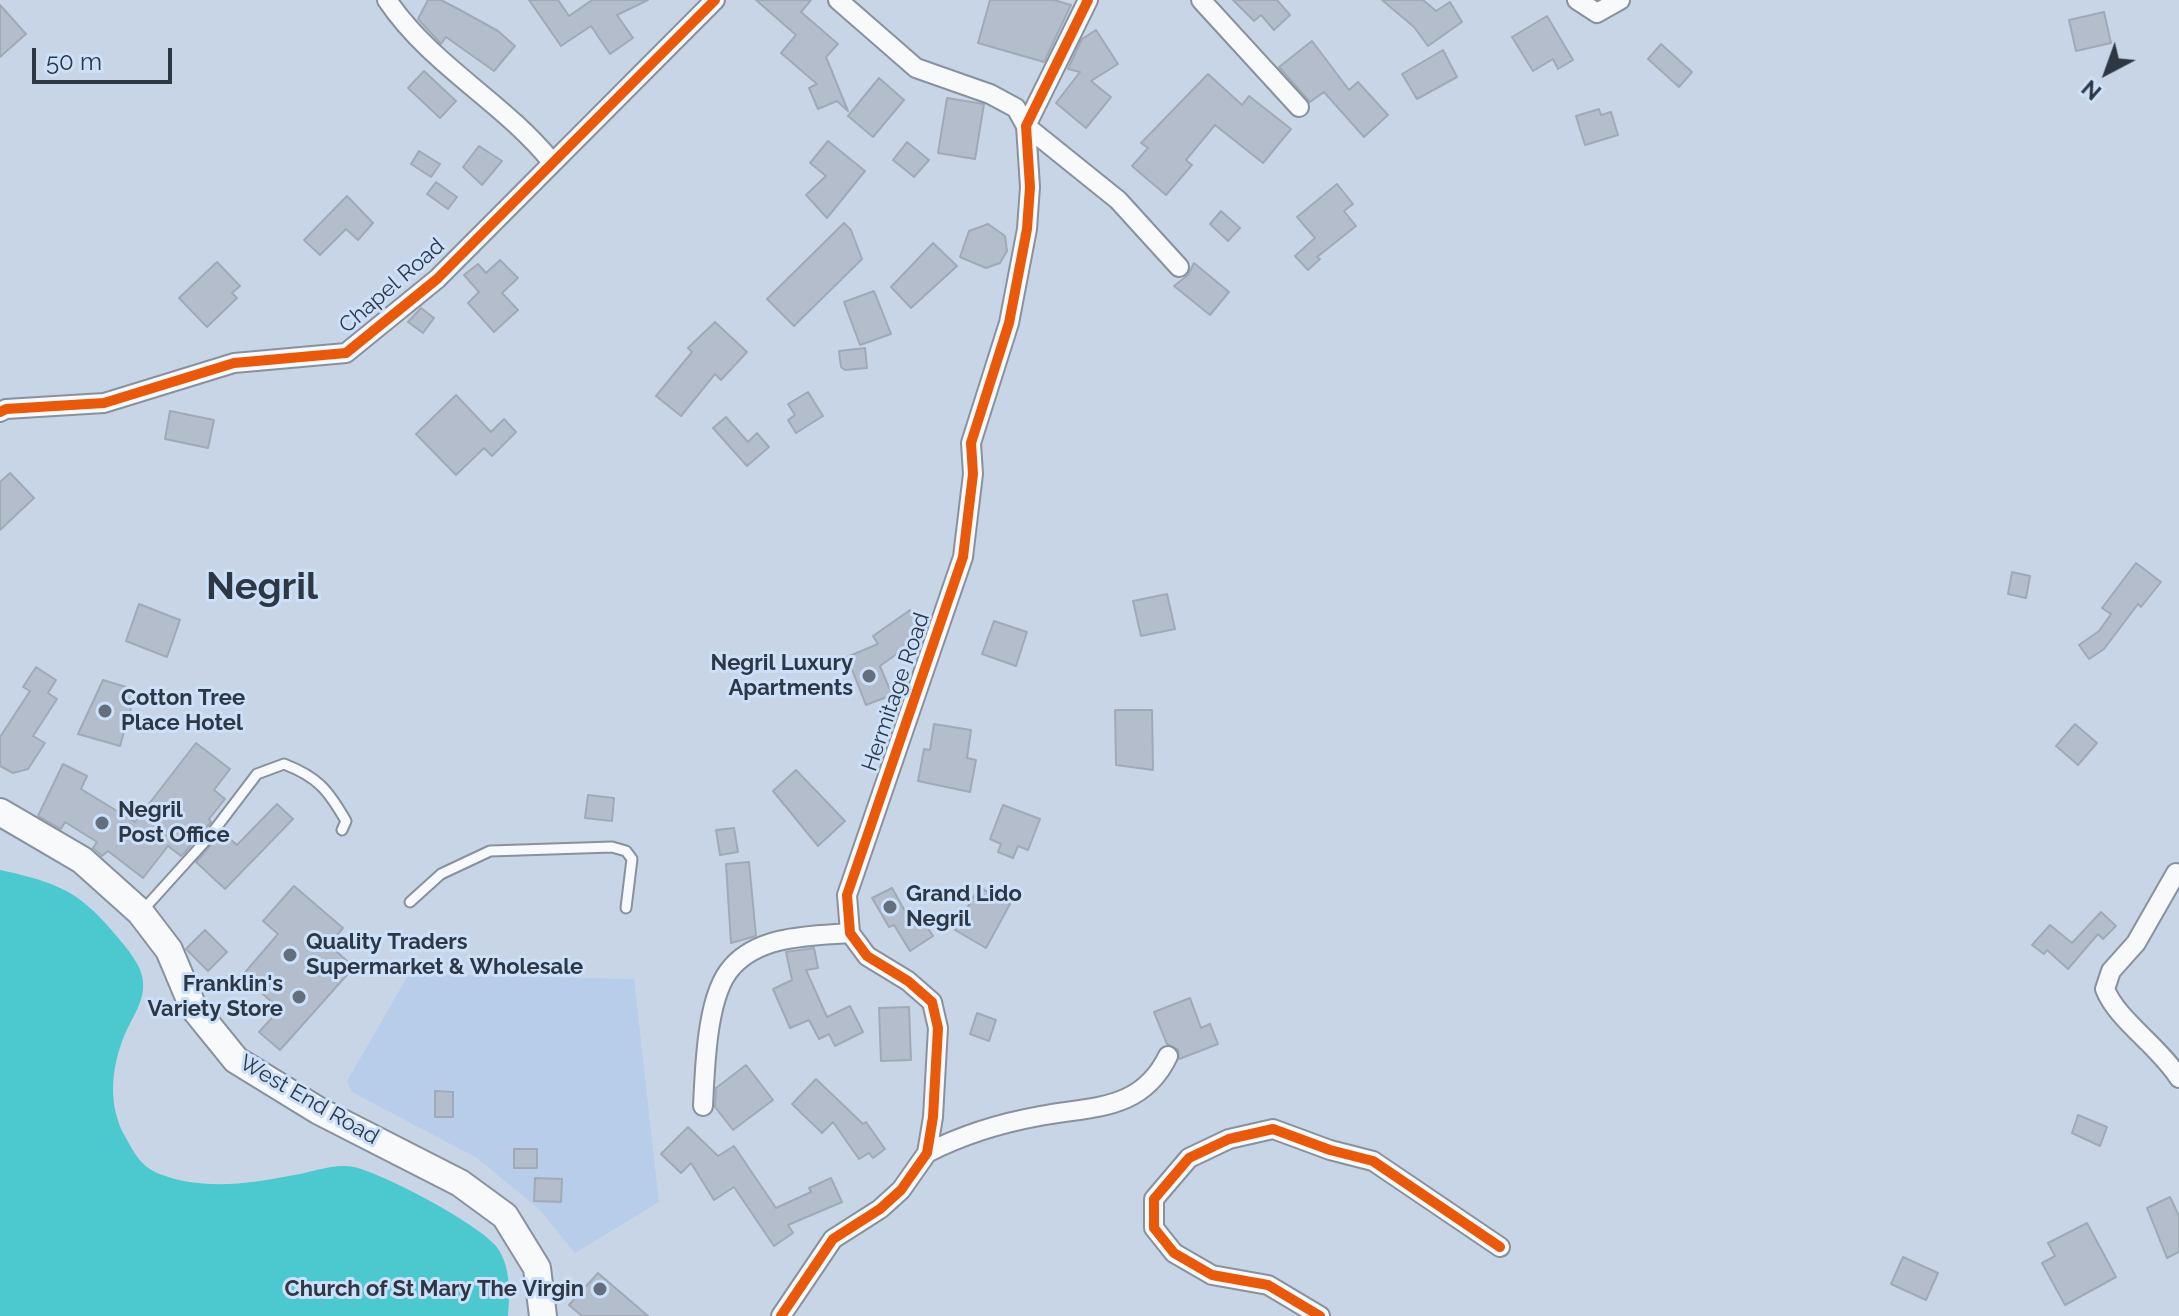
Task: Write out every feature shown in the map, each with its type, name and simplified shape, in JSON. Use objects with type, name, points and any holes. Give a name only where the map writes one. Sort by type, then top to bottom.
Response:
[{"type":"main road","name":"West End Road","points":[[0,812],[82,860],[140,912],[169,950],[193,1007],[236,1060],[319,1111],[460,1183],[505,1216],[537,1268],[543,1316]]},
{"type":"street","points":[[387,0],[452,72],[526,130],[551,161]]},
{"type":"street","name":"Chapel Road","points":[[0,412],[6,409],[104,403],[234,363],[346,353],[437,279],[551,161],[715,0]]},
{"type":"street","points":[[838,0],[916,68],[990,94],[1016,108],[1026,126],[1067,155],[1118,200],[1179,267]]},
{"type":"street","name":"Hermitage Road","points":[[850,933],[847,895],[963,557],[973,474],[971,443],[1009,323],[1027,229],[1030,187],[1026,126],[1088,0]]},
{"type":"street","points":[[1201,0],[1299,107]]},
{"type":"street","points":[[1577,0],[1597,13],[1620,0]]},
{"type":"street","points":[[2176,873],[2136,943],[2111,971],[2105,989],[2111,1005],[2138,1029],[2179,1078]]},
{"type":"street","points":[[703,1106],[706,1056],[717,1000],[731,967],[758,948],[795,937],[850,933],[867,956],[908,981],[932,1002],[938,1028],[933,1117],[927,1153],[901,1190],[880,1209],[833,1239],[814,1263],[803,1289],[781,1316]]},
{"type":"street","points":[[927,1153],[989,1128],[1042,1115],[1097,1110],[1142,1090],[1162,1069],[1168,1056]]},
{"type":"street","points":[[1320,1316],[1268,1285],[1212,1275],[1174,1253],[1154,1228],[1154,1199],[1189,1158],[1229,1139],[1273,1129],[1330,1150],[1373,1161],[1500,1247]]},
{"type":"lane","points":[[140,912],[209,837],[257,774],[284,764],[310,774],[331,795],[346,821],[342,830]]},
{"type":"lane","points":[[410,902],[441,874],[490,851],[612,847],[626,851],[632,859],[626,908]]},
{"type":"shaded area","points":[[409,974],[634,979],[659,1202],[575,1253],[540,1210],[477,1158],[352,1092],[347,1081]]},
{"type":"water","points":[[0,870],[57,886],[84,903],[110,928],[138,966],[143,983],[142,995],[125,1034],[113,1086],[120,1126],[142,1163],[174,1179],[208,1184],[260,1181],[339,1166],[368,1171],[451,1213],[496,1246],[507,1271],[508,1316],[0,1316]]},
{"type":"building","points":[[428,0],[441,0],[460,10],[498,31],[515,46],[494,71],[446,37],[441,44],[418,19]]},
{"type":"building","points":[[529,0],[558,0],[569,16],[592,0],[648,0],[617,15],[633,38],[610,54],[591,26],[561,46]]},
{"type":"building","points":[[756,0],[811,0],[801,12],[838,44],[826,57],[848,111],[837,101],[818,109],[809,88],[817,84],[781,53],[796,35]]},
{"type":"building","points":[[990,0],[1054,0],[1071,5],[1044,62],[978,43]]},
{"type":"building","points":[[1233,0],[1277,0],[1290,15],[1274,30],[1261,15],[1254,21]]},
{"type":"building","points":[[1382,0],[1423,0],[1436,11],[1450,2],[1462,22],[1428,46],[1414,27]]},
{"type":"building","points":[[0,5],[26,34],[0,57]]},
{"type":"building","points":[[2104,12],[2111,43],[2076,51],[2069,20]]},
{"type":"building","points":[[1547,16],[1573,60],[1558,69],[1553,59],[1533,71],[1512,37]]},
{"type":"building","points":[[1096,30],[1118,64],[1091,81],[1111,97],[1086,128],[1056,103],[1080,72],[1068,69],[1082,39]]},
{"type":"building","points":[[1312,41],[1349,90],[1358,82],[1388,115],[1364,137],[1324,92],[1310,102],[1279,67]]},
{"type":"building","points":[[1661,44],[1692,72],[1679,87],[1648,59]]},
{"type":"building","points":[[1443,50],[1457,77],[1417,99],[1402,74]]},
{"type":"building","points":[[424,71],[456,101],[440,118],[408,88]]},
{"type":"building","points":[[1208,74],[1242,105],[1249,96],[1291,129],[1263,163],[1215,125],[1186,160],[1192,165],[1166,195],[1132,166],[1148,148],[1141,143]]},
{"type":"building","points":[[879,78],[904,100],[873,137],[848,116]]},
{"type":"building","points":[[947,98],[984,104],[975,159],[938,153]]},
{"type":"building","points":[[1599,109],[1601,115],[1611,112],[1618,135],[1585,145],[1576,116]]},
{"type":"building","points":[[828,141],[865,171],[827,218],[806,195],[826,176],[810,163]]},
{"type":"building","points":[[907,142],[929,160],[914,177],[893,160]]},
{"type":"building","points":[[479,146],[502,161],[482,185],[463,167]]},
{"type":"building","points":[[419,151],[440,164],[431,177],[411,164]]},
{"type":"building","points":[[436,182],[457,197],[448,209],[427,194]]},
{"type":"building","points":[[1337,184],[1353,204],[1344,211],[1356,226],[1317,257],[1320,259],[1308,270],[1295,256],[1315,238],[1297,217]]},
{"type":"building","points":[[347,196],[373,223],[358,240],[346,229],[320,255],[304,240]]},
{"type":"building","points":[[1221,211],[1240,228],[1228,241],[1210,224]]},
{"type":"building","points":[[844,223],[851,230],[862,259],[794,326],[767,299]]},
{"type":"building","points":[[988,224],[1005,236],[1007,251],[1000,263],[986,268],[960,257],[969,231]]},
{"type":"building","points":[[933,243],[957,266],[911,308],[891,287]]},
{"type":"building","points":[[500,260],[518,278],[502,293],[518,310],[494,332],[468,303],[479,292],[464,275],[478,264],[486,273]]},
{"type":"building","points":[[217,262],[240,286],[232,293],[237,298],[207,327],[179,298]]},
{"type":"building","points":[[1194,263],[1229,292],[1210,315],[1174,286],[1188,275]]},
{"type":"building","points":[[874,291],[891,334],[860,345],[844,302]]},
{"type":"building","points":[[421,308],[434,318],[423,333],[408,322]]},
{"type":"building","points":[[715,322],[747,352],[721,380],[715,374],[681,416],[656,396],[692,352],[688,348]]},
{"type":"building","points":[[865,348],[867,368],[845,370],[841,367],[839,351]]},
{"type":"building","points":[[808,392],[823,416],[796,433],[788,420],[795,415],[788,404]]},
{"type":"building","points":[[456,395],[491,432],[504,419],[516,432],[492,456],[484,448],[456,475],[416,434]]},
{"type":"building","points":[[170,411],[214,420],[208,448],[165,439]]},
{"type":"building","points":[[726,417],[748,442],[757,433],[769,447],[747,466],[713,428]]},
{"type":"building","points":[[10,473],[34,498],[0,530],[0,482]]},
{"type":"building","points":[[2136,563],[2161,582],[2141,607],[2138,604],[2104,649],[2089,659],[2079,645],[2099,631],[2111,614],[2102,608]]},
{"type":"building","points":[[2012,572],[2030,576],[2026,598],[2008,594]]},
{"type":"building","points":[[1167,594],[1175,629],[1141,636],[1133,601]]},
{"type":"building","points":[[139,604],[180,620],[167,657],[126,641]]},
{"type":"building","points":[[910,610],[924,634],[880,666],[892,695],[866,705],[847,657],[878,644],[873,636]]},
{"type":"building","points":[[994,621],[1027,632],[1016,666],[982,654]]},
{"type":"building","points":[[36,667],[56,680],[48,693],[57,699],[33,736],[45,743],[28,769],[13,773],[0,766],[0,737],[30,691],[23,687]]},
{"type":"building","name":"Cotton Tree Place Hotel","points":[[103,680],[136,690],[120,746],[78,734]]},
{"type":"building","points":[[1115,710],[1152,710],[1153,770],[1116,765]]},
{"type":"building","points":[[934,724],[971,730],[967,758],[976,760],[970,792],[918,781],[924,749],[930,750]]},
{"type":"building","points":[[2075,724],[2097,743],[2078,765],[2056,746]]},
{"type":"building","points":[[196,743],[230,769],[214,790],[225,799],[209,819],[211,822],[181,856],[168,846],[143,878],[108,851],[102,856],[93,848],[97,842],[65,822],[61,829],[38,816],[63,764],[87,776],[81,789],[135,822]]},
{"type":"building","points":[[796,770],[845,821],[818,846],[773,791]]},
{"type":"building","points":[[588,795],[614,798],[612,821],[585,818]]},
{"type":"building","points":[[277,804],[293,819],[225,889],[196,862],[222,832],[237,845]]},
{"type":"building","points":[[1003,805],[1040,819],[1028,850],[1018,846],[1013,858],[998,852],[1001,844],[990,839]]},
{"type":"building","points":[[734,828],[738,852],[720,855],[716,830]]},
{"type":"building","points":[[749,862],[756,936],[731,943],[726,864]]},
{"type":"building","name":"Quality Traders Supermarket & Wholesale","points":[[294,886],[343,928],[329,945],[354,967],[280,1050],[259,1032],[280,1009],[242,976],[278,934],[263,921]]},
{"type":"building","points":[[979,887],[1010,904],[986,948],[955,930]]},
{"type":"building","points":[[892,888],[910,920],[919,915],[933,936],[910,951],[894,925],[889,927],[872,898]]},
{"type":"building","points":[[2101,912],[2116,926],[2103,939],[2098,934],[2068,969],[2047,950],[2044,954],[2032,945],[2050,925],[2072,943]]},
{"type":"building","points":[[205,930],[227,952],[208,971],[186,949]]},
{"type":"building","points":[[814,948],[818,968],[806,970],[827,1017],[850,1006],[863,1032],[835,1046],[829,1034],[819,1039],[809,1020],[790,1028],[773,989],[792,980],[786,952]]},
{"type":"building","points":[[1190,998],[1201,1028],[1210,1024],[1218,1044],[1179,1059],[1178,1050],[1167,1044],[1154,1012]]},
{"type":"building","points":[[909,1007],[911,1060],[881,1061],[879,1008]]},
{"type":"building","points":[[977,1013],[996,1020],[989,1041],[970,1034]]},
{"type":"building","points":[[746,1065],[773,1100],[733,1130],[715,1107],[716,1088]]},
{"type":"building","points":[[816,1079],[863,1124],[866,1122],[885,1149],[873,1158],[869,1153],[859,1159],[833,1122],[822,1133],[792,1104]]},
{"type":"building","points":[[435,1091],[453,1092],[453,1117],[435,1117]]},
{"type":"building","points":[[2078,1115],[2107,1127],[2100,1146],[2072,1133]]},
{"type":"building","points":[[688,1127],[718,1156],[734,1146],[776,1208],[811,1192],[809,1188],[831,1178],[842,1202],[788,1225],[793,1233],[774,1246],[734,1187],[714,1200],[691,1163],[681,1173],[661,1154]]},
{"type":"building","points":[[514,1149],[537,1149],[537,1168],[514,1168]]},
{"type":"building","points":[[535,1178],[562,1179],[561,1202],[534,1201]]},
{"type":"building","points":[[2170,1197],[2179,1216],[2179,1252],[2167,1258],[2147,1208]]},
{"type":"building","points":[[2087,1223],[2116,1277],[2065,1305],[2042,1263],[2055,1256],[2048,1243]]},
{"type":"building","points":[[1903,1257],[1938,1273],[1926,1300],[1891,1284]]},
{"type":"building","name":"Church of St Mary The Virgin","points":[[598,1273],[648,1316],[582,1316],[569,1305]]},
{"type":"cycle path","points":[[0,412],[6,409],[104,403],[234,363],[346,353],[437,279],[715,0]]},
{"type":"cycle path","points":[[781,1316],[833,1239],[880,1209],[901,1190],[927,1153],[933,1117],[938,1028],[932,1002],[908,981],[867,956],[850,933],[847,895],[963,557],[973,474],[971,443],[1009,323],[1027,229],[1030,187],[1026,126],[1088,0]]},
{"type":"cycle path","points":[[1320,1316],[1268,1285],[1212,1275],[1174,1253],[1154,1228],[1154,1199],[1189,1158],[1229,1139],[1273,1129],[1330,1150],[1373,1161],[1500,1247]]},
{"type":"place","name":"Negril Luxury Apartments","points":[[869,676]]},
{"type":"place","name":"Cotton Tree Place Hotel","points":[[105,711]]},
{"type":"place","name":"Negril Post Office","points":[[102,823]]},
{"type":"place","name":"Grand Lido Negril","points":[[890,907]]},
{"type":"place","name":"Quality Traders Supermarket & Wholesale","points":[[290,955]]},
{"type":"place","name":"Franklin's Variety Store","points":[[299,997]]},
{"type":"place","name":"Church of St Mary The Virgin","points":[[600,1289]]},
{"type":"district","name":"Negril","points":[[262,588]]}]
